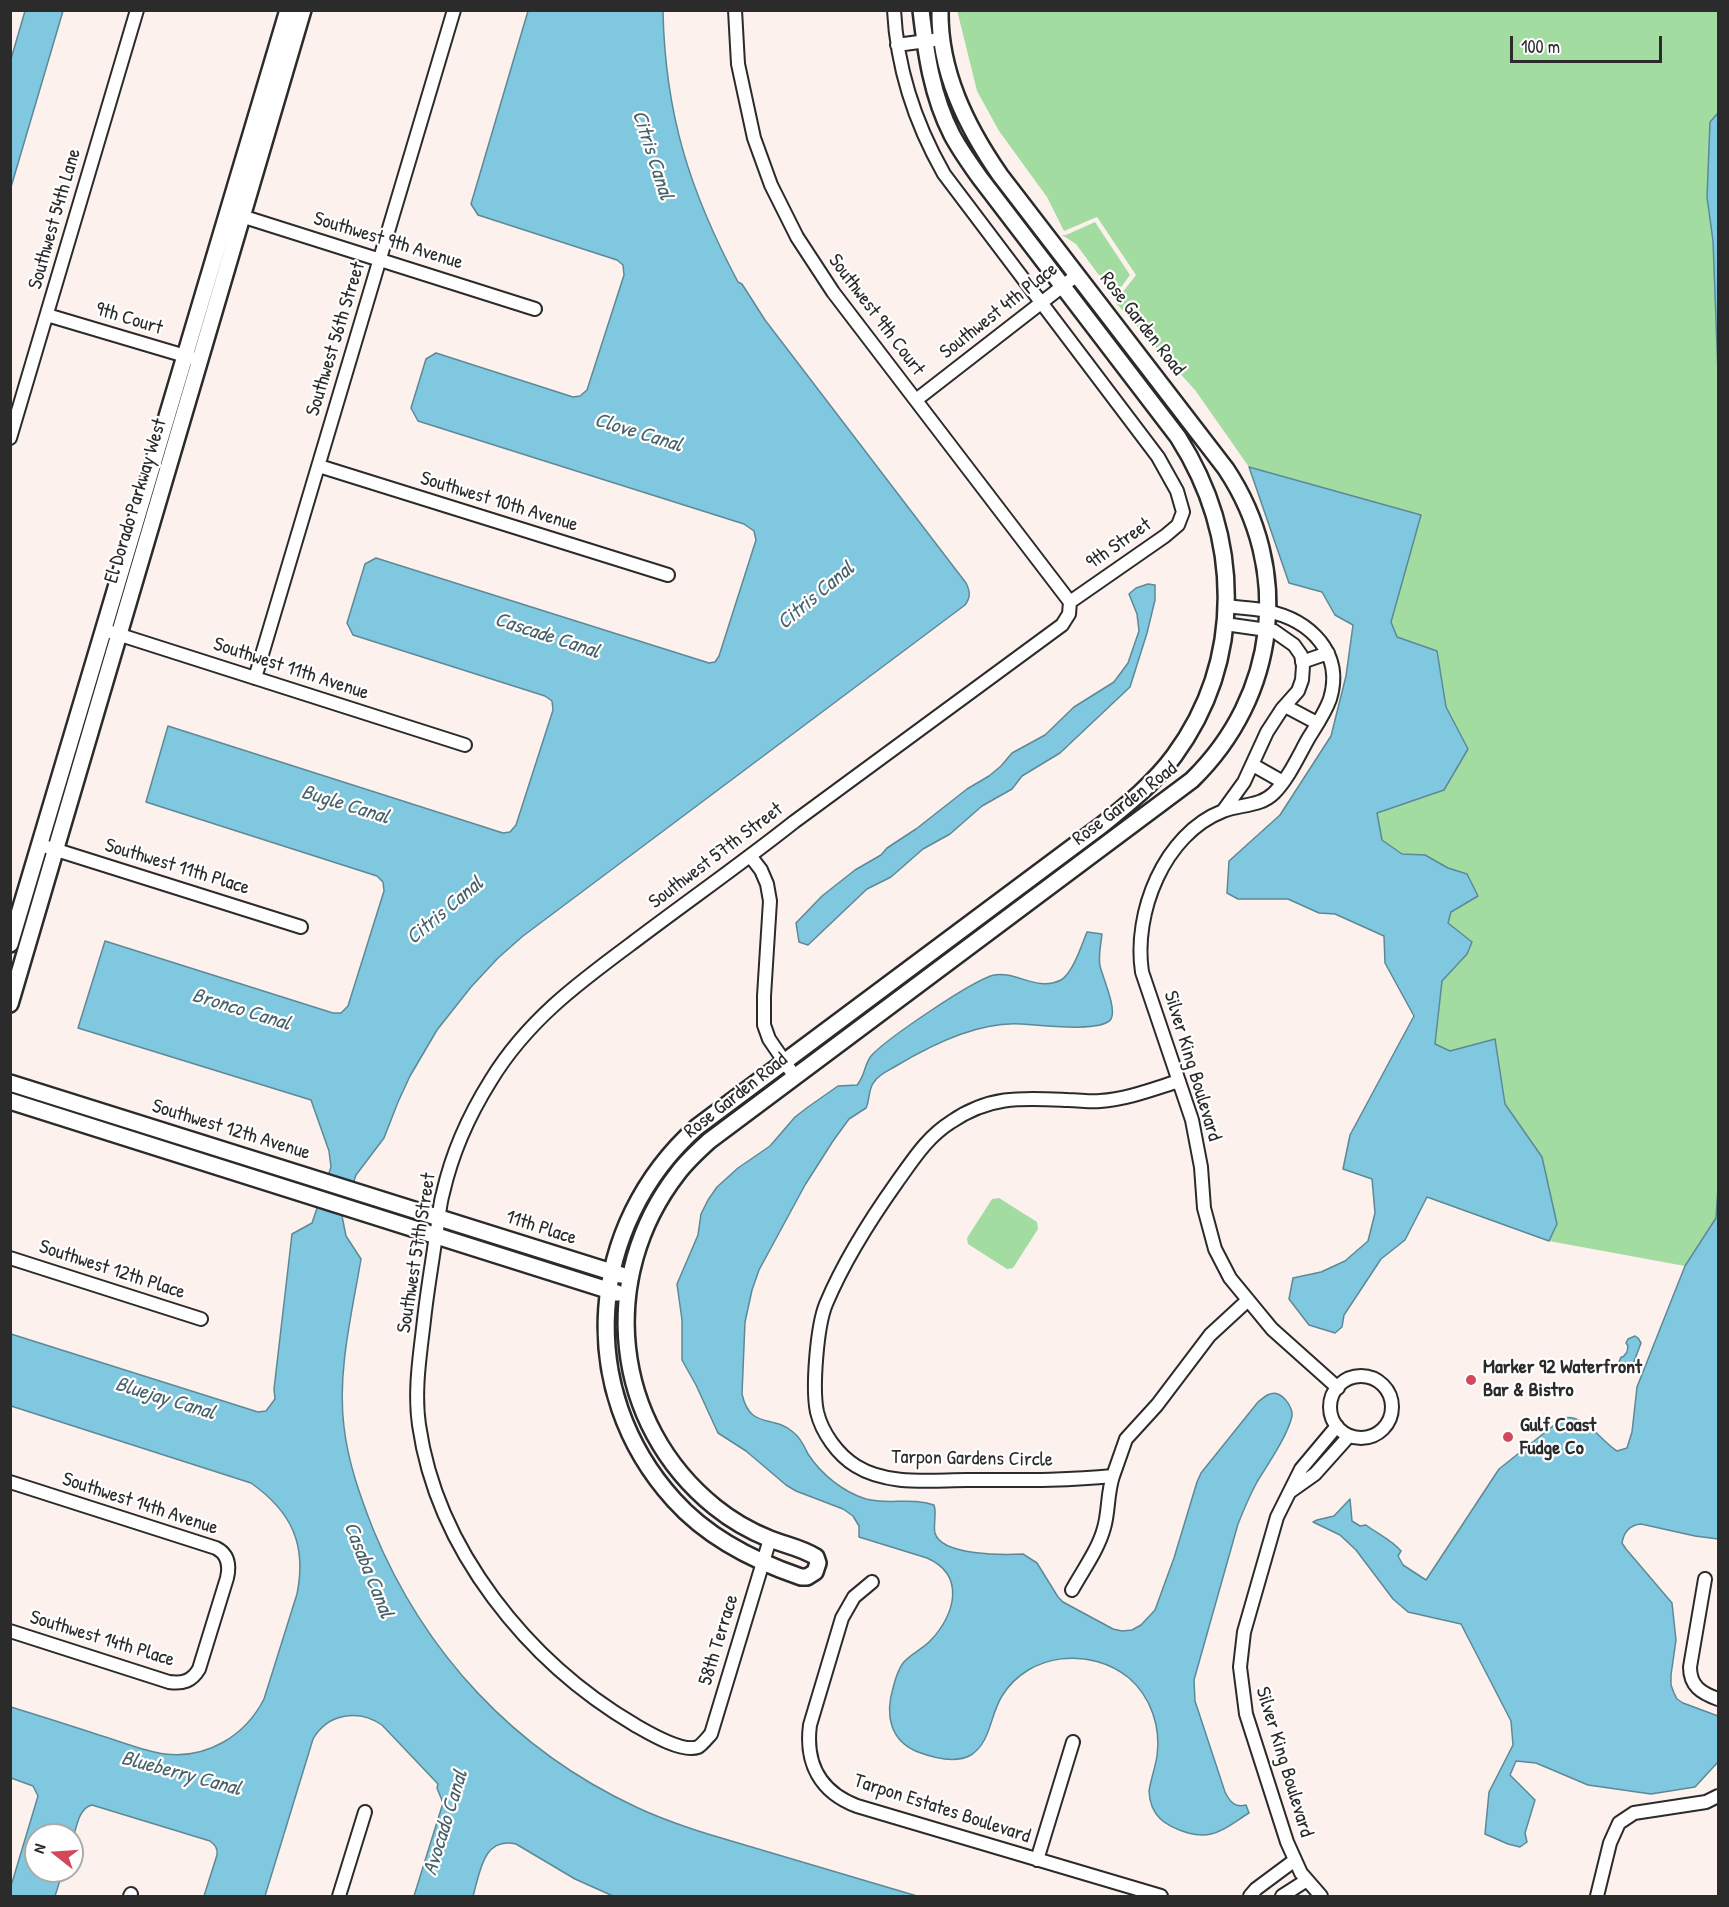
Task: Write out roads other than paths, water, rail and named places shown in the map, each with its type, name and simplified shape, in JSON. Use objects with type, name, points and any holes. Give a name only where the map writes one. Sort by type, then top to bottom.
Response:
[{"type":"street","name":"Southwest 54th Lane","points":[[10,438],[137,10]]},
{"type":"street","name":"El Dorado Parkway West","points":[[10,944],[15,913],[111,633],[193,358],[235,214],[288,10]]},
{"type":"street","name":"El Dorado Parkway West","points":[[235,214],[303,10]]},
{"type":"street","name":"Southwest 56th Street","points":[[255,678],[454,10]]},
{"type":"street","name":"Southwest 9th Court","points":[[735,10],[738,64],[747,111],[761,160],[784,215],[811,262],[833,292],[1070,602]]},
{"type":"street","points":[[894,10],[897,45],[908,96],[915,118],[934,158],[955,190],[1041,304]]},
{"type":"street","name":"Rose Garden Road","points":[[921,10],[924,42],[935,94],[956,142],[980,178],[1179,437],[1199,472],[1214,511],[1223,548],[1227,582],[1225,624],[1213,678],[1197,719],[1175,754],[1145,789],[1102,825],[697,1127],[665,1160],[646,1187],[628,1220],[611,1272],[606,1332],[610,1370],[622,1414],[635,1444],[651,1471],[687,1512],[714,1535],[762,1562],[801,1577],[812,1576],[818,1568],[816,1557],[770,1539],[737,1522],[712,1505],[679,1472],[657,1442],[638,1398],[630,1371],[626,1330],[630,1277],[646,1225],[678,1173],[709,1141],[1192,780],[1220,750],[1242,715],[1257,677],[1268,611],[1268,585],[1261,544],[1241,493],[1226,469],[1000,175],[979,143],[948,74],[940,39],[940,10]]},
{"type":"street","points":[[897,45],[940,39]]},
{"type":"street","name":"Southwest 9th Avenue","points":[[235,214],[536,309]]},
{"type":"street","name":"Southwest 4th Place","points":[[916,400],[1077,275]]},
{"type":"street","name":"9th Street","points":[[1041,304],[1147,441],[1177,490],[1183,512],[1178,525],[1165,536],[1070,602]]},
{"type":"street","name":"9th Court","points":[[47,315],[193,358]]},
{"type":"street","name":"Southwest 10th Avenue","points":[[318,466],[668,575]]},
{"type":"street","name":"Southwest 57th Street","points":[[698,1747],[685,1748],[645,1731],[598,1702],[555,1667],[515,1625],[492,1596],[456,1537],[435,1487],[418,1422],[418,1372],[430,1265],[442,1193],[454,1155],[465,1128],[493,1077],[527,1031],[569,990],[1062,625],[1069,614],[1070,602]]},
{"type":"street","name":"Silver King Boulevard","points":[[1226,606],[1268,611],[1296,621],[1318,637],[1328,653],[1333,672],[1330,699],[1275,792],[1262,802],[1223,811],[1193,830],[1172,855],[1154,884],[1147,902],[1140,957],[1142,972],[1192,1120],[1201,1167],[1204,1208],[1215,1249],[1230,1278],[1272,1329],[1338,1388]]},
{"type":"street","points":[[1225,624],[1274,631],[1294,645],[1301,655],[1302,662],[1328,653]]},
{"type":"street","name":"El Dorado Parkway West","points":[[10,1004],[56,850],[111,633]]},
{"type":"street","name":"Southwest 11th Avenue","points":[[111,633],[465,745]]},
{"type":"street","name":"Silver King Boulevard","points":[[1223,811],[1244,782],[1267,732],[1298,692],[1302,680],[1302,662]]},
{"type":"street","points":[[1285,706],[1317,723]]},
{"type":"street","points":[[1252,765],[1282,782]]},
{"type":"street","name":"Southwest 11th Place","points":[[40,845],[301,927]]},
{"type":"street","points":[[751,856],[764,877],[770,901],[764,1025],[769,1039],[795,1077]]},
{"type":"street","points":[[15,913],[36,919]]},
{"type":"street","name":"Tarpon Gardens Circle","points":[[1113,1476],[1070,1480],[898,1479],[879,1476],[856,1466],[841,1454],[826,1435],[817,1412],[815,1384],[818,1346],[826,1306],[870,1220],[926,1142],[950,1122],[979,1106],[1013,1099],[1099,1101],[1129,1097],[1179,1081]]},
{"type":"street","name":"Southwest 12th Avenue","points":[[10,1083],[439,1218]]},
{"type":"street","name":"Southwest 12th Avenue","points":[[10,1101],[436,1237]]},
{"type":"street","name":"11th Place","points":[[439,1218],[630,1277]]},
{"type":"street","name":"11th Place","points":[[436,1237],[627,1296]]},
{"type":"street","name":"Southwest 12th Place","points":[[10,1258],[201,1319]]},
{"type":"street","points":[[1072,1590],[1099,1542],[1105,1526],[1108,1492],[1126,1439],[1156,1405],[1210,1335],[1248,1300]]},
{"type":"street","points":[[1369,1377],[1384,1386],[1392,1403],[1392,1413],[1383,1429],[1376,1435],[1358,1438],[1349,1436],[1337,1426],[1330,1407],[1332,1397],[1338,1388],[1352,1378],[1369,1377]]},
{"type":"street","name":"Silver King Boulevard","points":[[1321,1896],[1301,1873],[1287,1842],[1246,1714],[1240,1667],[1244,1632],[1272,1530],[1301,1468],[1337,1426]]},
{"type":"street","name":"Silver King Boulevard","points":[[1290,1492],[1315,1474],[1349,1436]]},
{"type":"street","name":"Southwest 14th Avenue","points":[[10,1482],[222,1551],[227,1561],[228,1573],[214,1621]]},
{"type":"street","name":"58th Terrace","points":[[698,1747],[711,1734],[770,1539]]},
{"type":"street","points":[[1705,1579],[1690,1676],[1698,1690],[1719,1699]]},
{"type":"street","name":"Tarpon Estates Boulevard","points":[[872,1582],[854,1598],[842,1618],[810,1725],[808,1750],[814,1768],[834,1794],[848,1802],[1161,1896]]},
{"type":"street","name":"Southwest 14th Place","points":[[10,1631],[178,1683],[192,1679],[200,1669],[214,1621]]},
{"type":"street","points":[[1037,1860],[1073,1742]]},
{"type":"street","points":[[1597,1896],[1610,1843],[1619,1823],[1634,1813],[1706,1802],[1719,1797]]},
{"type":"street","points":[[339,1896],[365,1812]]},
{"type":"street","points":[[1250,1896],[1295,1860]]},
{"type":"street","points":[[1282,1896],[1307,1880]]},
{"type":"water","points":[[25,11],[63,11],[11,187],[11,59]]},
{"type":"water","points":[[528,11],[663,11],[669,84],[683,151],[706,216],[738,282],[742,284],[765,320],[966,583],[969,597],[965,605],[523,936],[471,987],[437,1030],[410,1076],[384,1138],[356,1175],[342,1216],[346,1236],[361,1259],[346,1343],[342,1385],[342,1406],[348,1453],[373,1529],[418,1617],[446,1656],[478,1693],[513,1727],[551,1757],[592,1784],[665,1819],[917,1896],[613,1896],[575,1879],[516,1844],[505,1843],[496,1846],[485,1858],[473,1896],[414,1896],[443,1803],[437,1788],[438,1784],[382,1725],[364,1717],[344,1716],[335,1719],[319,1730],[313,1739],[265,1896],[204,1896],[217,1855],[216,1847],[210,1841],[92,1805],[84,1810],[77,1823],[30,1823],[38,1796],[33,1786],[11,1778],[11,1707],[165,1754],[181,1755],[210,1749],[235,1734],[256,1712],[264,1699],[297,1594],[300,1576],[298,1545],[293,1531],[277,1506],[251,1483],[11,1406],[11,1334],[258,1412],[266,1411],[275,1399],[274,1389],[292,1234],[312,1223],[331,1167],[329,1151],[311,1100],[78,1028],[105,941],[333,1013],[341,1013],[348,1006],[384,891],[383,882],[377,876],[146,802],[168,726],[503,833],[510,832],[516,825],[553,710],[552,701],[545,696],[353,635],[347,623],[365,564],[376,558],[709,663],[715,662],[719,656],[756,540],[754,531],[744,524],[418,421],[411,408],[426,359],[436,353],[573,397],[580,396],[587,390],[624,275],[623,265],[617,260],[478,215],[471,204]]},
{"type":"water","points":[[1718,113],[1718,373],[1713,241],[1707,197],[1710,122]]},
{"type":"water","points":[[1249,467],[1421,515],[1391,622],[1397,637],[1437,651],[1446,707],[1468,749],[1444,790],[1377,813],[1382,840],[1402,854],[1425,855],[1448,868],[1467,874],[1478,896],[1451,912],[1448,923],[1472,942],[1467,954],[1442,981],[1435,1044],[1450,1051],[1495,1039],[1505,1104],[1542,1157],[1557,1224],[1549,1241],[1427,1197],[1405,1240],[1381,1259],[1344,1315],[1342,1327],[1335,1333],[1309,1325],[1289,1299],[1293,1278],[1321,1272],[1345,1261],[1368,1241],[1375,1213],[1372,1179],[1343,1169],[1350,1135],[1414,1016],[1385,963],[1384,936],[1335,914],[1319,913],[1288,899],[1238,899],[1227,893],[1229,861],[1280,815],[1331,736],[1346,676],[1353,625],[1335,615],[1322,592],[1289,583]]},
{"type":"water","points":[[1148,584],[1155,585],[1155,600],[1130,687],[1060,753],[1022,776],[1012,789],[982,806],[950,834],[923,849],[891,877],[867,889],[808,945],[799,942],[796,923],[822,896],[855,870],[881,855],[887,848],[916,829],[967,789],[989,776],[1012,753],[1045,735],[1074,707],[1114,682],[1128,663],[1139,631],[1137,614],[1129,594],[1136,588]]},
{"type":"water","points":[[1087,932],[1102,934],[1099,962],[1109,993],[1112,1008],[1111,1019],[1096,1026],[1055,1027],[1005,1024],[973,1030],[910,1058],[876,1079],[872,1085],[866,1108],[849,1119],[833,1141],[805,1185],[759,1270],[745,1322],[742,1394],[750,1413],[793,1432],[819,1468],[841,1487],[857,1496],[874,1501],[917,1502],[934,1505],[935,1533],[940,1541],[961,1550],[1023,1554],[1037,1563],[1063,1602],[1113,1629],[1122,1631],[1132,1630],[1141,1625],[1155,1610],[1201,1473],[1258,1402],[1272,1393],[1283,1398],[1291,1410],[1290,1424],[1254,1487],[1238,1524],[1194,1680],[1195,1701],[1225,1792],[1233,1803],[1239,1806],[1246,1805],[1249,1813],[1226,1828],[1208,1835],[1194,1834],[1172,1827],[1160,1819],[1152,1807],[1149,1791],[1158,1745],[1153,1713],[1143,1694],[1129,1678],[1114,1668],[1097,1662],[1079,1658],[1061,1659],[1028,1670],[1014,1681],[1002,1696],[983,1743],[978,1750],[965,1758],[951,1760],[931,1756],[918,1752],[901,1741],[892,1726],[890,1717],[894,1685],[903,1663],[931,1640],[946,1619],[953,1596],[952,1585],[947,1574],[939,1565],[927,1558],[859,1537],[859,1526],[853,1516],[843,1509],[786,1485],[746,1451],[718,1433],[682,1360],[682,1320],[677,1284],[698,1235],[701,1214],[717,1187],[738,1168],[770,1146],[795,1117],[808,1107],[838,1086],[857,1085],[869,1059],[880,1048],[930,1011],[968,987],[994,975],[1011,976],[1044,984],[1061,980],[1073,965]]},
{"type":"water","points":[[1718,1188],[1718,1539],[1641,1524],[1628,1529],[1622,1543],[1672,1603],[1676,1640],[1671,1685],[1677,1699],[1683,1703],[1718,1716],[1718,1762],[1695,1787],[1651,1794],[1588,1785],[1536,1763],[1516,1761],[1510,1775],[1535,1800],[1525,1833],[1527,1842],[1520,1847],[1508,1844],[1485,1834],[1489,1792],[1513,1745],[1511,1721],[1461,1624],[1408,1612],[1393,1599],[1356,1550],[1340,1535],[1313,1522],[1334,1516],[1350,1499],[1352,1521],[1360,1526],[1366,1525],[1393,1544],[1401,1551],[1398,1556],[1403,1565],[1426,1580],[1499,1469],[1563,1418],[1571,1418],[1585,1424],[1617,1451],[1627,1448],[1632,1432],[1637,1387],[1685,1266],[1716,1218]]},
{"type":"water","points":[[1635,1336],[1641,1343],[1632,1367],[1623,1369],[1618,1365],[1621,1357],[1627,1352],[1626,1343],[1628,1339]]},
{"type":"water","points":[[24,1843],[24,1883],[59,1883],[55,1896],[11,1896],[11,1886]]},
{"type":"place","name":"Marker 92 Waterfront Bar & Bistro","points":[[1471,1380]]},
{"type":"place","name":"Gulf Coast Fudge Co","points":[[1508,1437]]},
{"type":"water label","name":"Citris Canal","points":[[652,155]]},
{"type":"water label","name":"Clove Canal","points":[[638,433]]},
{"type":"water label","name":"Citris Canal","points":[[816,596]]},
{"type":"water label","name":"Cascade Canal","points":[[547,636]]},
{"type":"water label","name":"Bugle Canal","points":[[345,805]]},
{"type":"water label","name":"Citris Canal","points":[[445,911]]},
{"type":"water label","name":"Bronco Canal","points":[[241,1010]]},
{"type":"water label","name":"Bluejay Canal","points":[[165,1399]]},
{"type":"water label","name":"Casaba Canal","points":[[368,1570]]},
{"type":"water label","name":"Blueberry Canal","points":[[181,1774]]},
{"type":"water label","name":"Avocado Canal","points":[[446,1823]]}]
